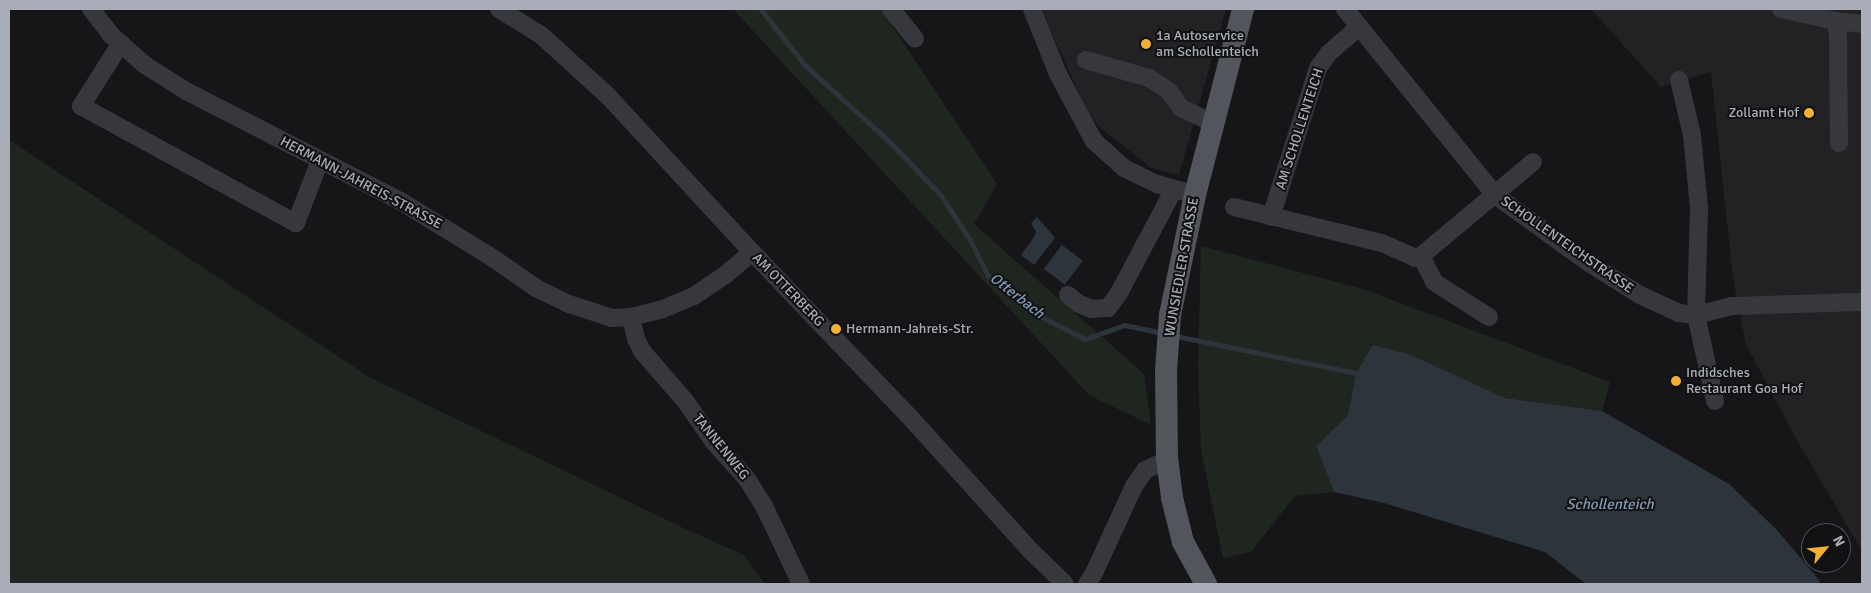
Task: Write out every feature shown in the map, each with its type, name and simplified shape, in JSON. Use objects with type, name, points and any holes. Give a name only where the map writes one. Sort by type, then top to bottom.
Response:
[{"type":"main road","name":"WUNSIEDLER STRASSE","points":[[1206,584],[1184,542],[1172,498],[1167,460],[1166,371],[1170,315],[1184,192],[1213,123],[1243,9]]},
{"type":"street","name":"HERMANN-JAHREIS-STRASSE","points":[[91,9],[120,43],[145,65],[186,90],[402,202],[493,258],[536,288],[569,304],[612,318],[631,317],[663,309],[694,296],[725,275],[752,252]]},
{"type":"street","name":"AM OTTERBERG","points":[[499,9],[541,35],[608,96],[752,252],[908,415],[1031,551],[1065,584]]},
{"type":"street","points":[[891,9],[915,39]]},
{"type":"street","points":[[1032,9],[1058,74],[1094,141],[1124,168],[1158,184],[1184,192],[1108,308],[1092,310],[1078,304],[1068,295]]},
{"type":"street","name":"SCHOLLENTEICHSTRASSE","points":[[1345,9],[1495,195],[1589,263],[1640,295],[1679,313],[1696,315]]},
{"type":"street","points":[[1782,10],[1836,21],[1862,24]]},
{"type":"street","points":[[1836,21],[1838,33],[1839,142]]},
{"type":"street","name":"AM SCHOLLENTEICH","points":[[1271,217],[1318,68],[1329,53],[1359,27]]},
{"type":"street","points":[[120,43],[81,106],[296,223],[320,160]]},
{"type":"street","points":[[1086,60],[1149,78],[1169,91],[1181,108],[1213,123]]},
{"type":"street","points":[[1679,80],[1692,135],[1699,208],[1696,315],[1715,401]]},
{"type":"street","points":[[1234,207],[1382,243],[1414,258],[1421,256],[1533,162]]},
{"type":"street","points":[[1421,256],[1434,282],[1489,317]]},
{"type":"street","points":[[1696,315],[1732,306],[1862,302]]},
{"type":"street","name":"TANNENWEG","points":[[631,317],[636,339],[642,351],[686,402],[713,441],[747,479],[764,506],[798,578]]},
{"type":"street","points":[[1086,584],[1094,573],[1134,486],[1145,470],[1167,460]]},
{"type":"shaded area","points":[[733,9],[881,9],[997,184],[974,224],[1144,374],[1151,425],[1089,395]]},
{"type":"shaded area","points":[[1043,9],[1226,9],[1179,175],[1151,168],[1097,125],[1083,102],[1048,25]]},
{"type":"shaded area","points":[[1591,9],[1862,9],[1862,551],[1851,532],[1851,523],[1846,523],[1802,449],[1746,345],[1733,279],[1711,72],[1661,87]]},
{"type":"shaded area","points":[[9,140],[371,378],[692,532],[744,555],[765,584],[9,584]]},
{"type":"shaded area","points":[[1201,246],[1363,289],[1610,382],[1602,411],[1505,398],[1409,354],[1356,373],[1348,415],[1316,446],[1334,492],[1295,496],[1251,552],[1223,558],[1201,450],[1198,366]]},
{"type":"water","points":[[1037,217],[1055,238],[1034,265],[1021,255],[1034,237],[1036,232],[1031,223]]},
{"type":"water","points":[[1062,245],[1083,261],[1065,285],[1044,269]]},
{"type":"water","name":"Schollenteich","points":[[1373,345],[1409,354],[1505,398],[1602,411],[1729,484],[1776,529],[1801,559],[1801,573],[1813,573],[1820,581],[1818,584],[1586,584],[1545,552],[1384,503],[1334,492],[1316,446],[1348,415],[1356,373]]},
{"type":"waterway","name":"Otterbach","points":[[761,9],[805,65],[889,141],[941,195],[971,241],[990,279],[1042,317],[1085,339],[1125,325],[1163,333]]},
{"type":"waterway","name":"Otterbach","points":[[1176,336],[1356,373]]},
{"type":"place","name":"1a Autoservice am Schollenteich","points":[[1146,44]]},
{"type":"place","name":"Zollamt Hof","points":[[1809,113]]},
{"type":"place","name":"Hermann-Jahreis-Str.","points":[[836,329]]},
{"type":"place","name":"Indidsches Restaurant Goa Hof","points":[[1676,381]]}]
